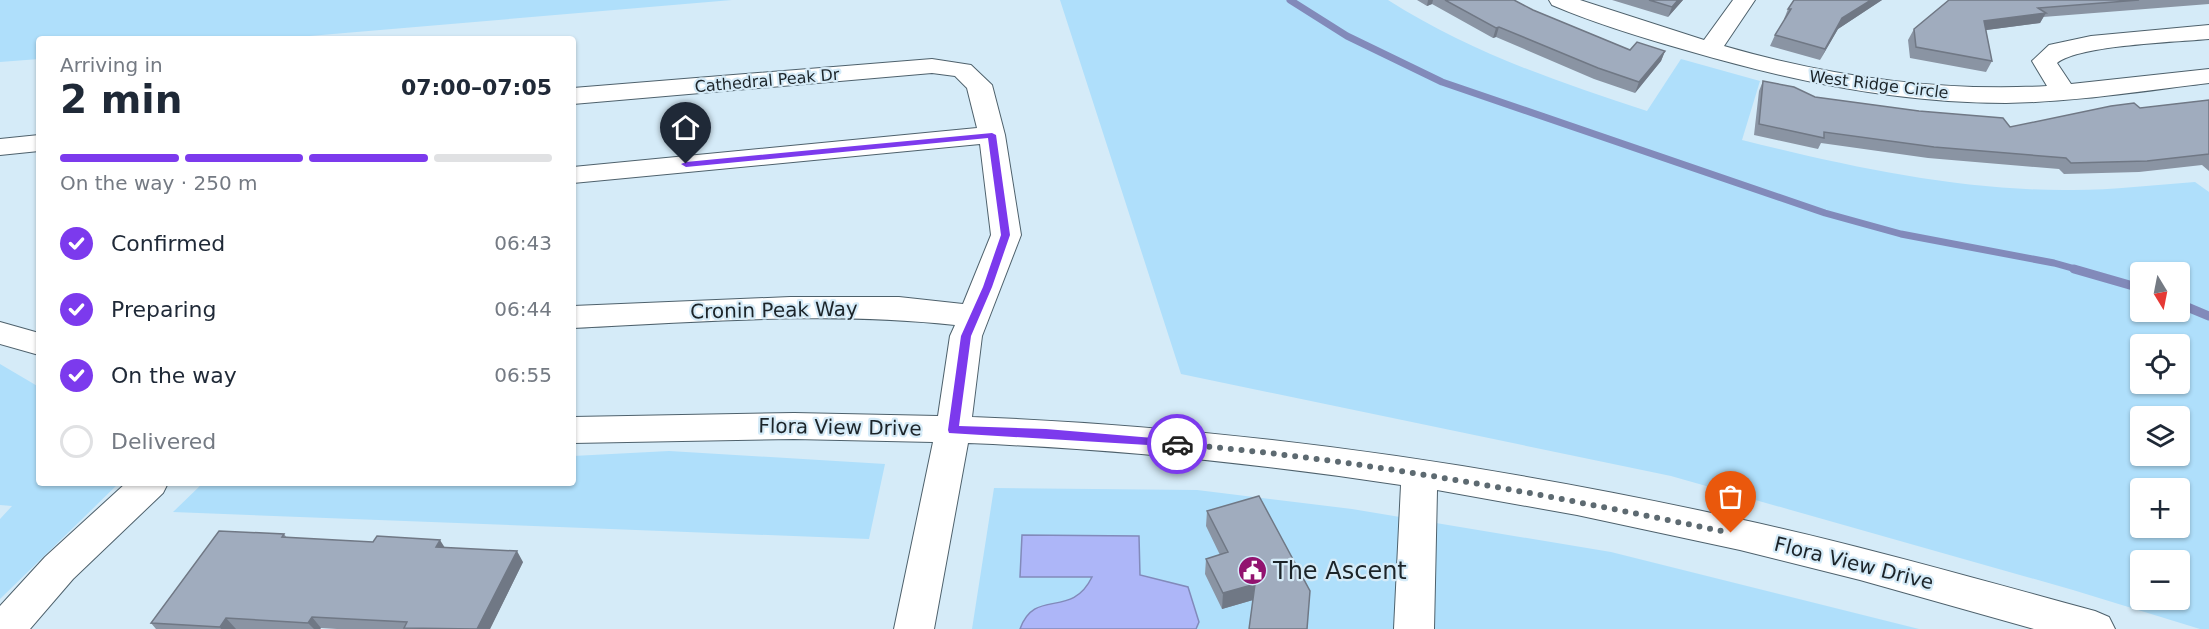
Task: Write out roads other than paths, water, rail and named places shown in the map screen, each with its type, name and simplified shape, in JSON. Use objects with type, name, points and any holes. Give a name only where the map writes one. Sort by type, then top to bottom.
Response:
[{"type":"street","name":"West Ridge Circle","points":[[1560,0],[1628,26],[1767,67],[1893,89],[2007,95],[2207,78]]},
{"type":"street","points":[[1709,50],[1744,0]]},
{"type":"street","points":[[2063,91],[2044,61],[2058,50],[2091,43],[2209,32]]},
{"type":"street","name":"Cathedral Peak Dr","points":[[576,96],[932,66],[962,70],[980,85],[992,135]]},
{"type":"street","points":[[576,175],[992,135],[1006,235],[988,287],[966,336],[953,430],[914,629]]},
{"type":"street","points":[[0,147],[36,143]]},
{"type":"street","name":"Cronin Peak Way","points":[[576,317],[790,309],[899,308],[974,316]]},
{"type":"street","points":[[0,333],[36,343]]},
{"type":"street","name":"Flora View Drive","points":[[576,430],[781,425],[1046,433],[1226,448],[1419,475],[1637,513],[1778,543],[1914,578],[2095,629]]},
{"type":"street","points":[[1414,629],[1419,475]]},
{"type":"street","points":[[5,629],[59,568],[147,486]]},
{"type":"water","points":[[1022,535],[1139,536],[1140,575],[1188,587],[1199,622],[1196,629],[1020,629],[1027,616],[1035,609],[1074,597],[1083,590],[1092,577],[1020,577]]},
{"type":"waterway","points":[[1290,0],[1347,36],[1442,82],[1825,213],[1901,234],[2054,263],[2079,270]]},
{"type":"waterway","points":[[2074,269],[2130,285]]},
{"type":"waterway","points":[[2190,308],[2209,316]]},
{"type":"place","name":"The Ascent","points":[[1252,571]]}]
